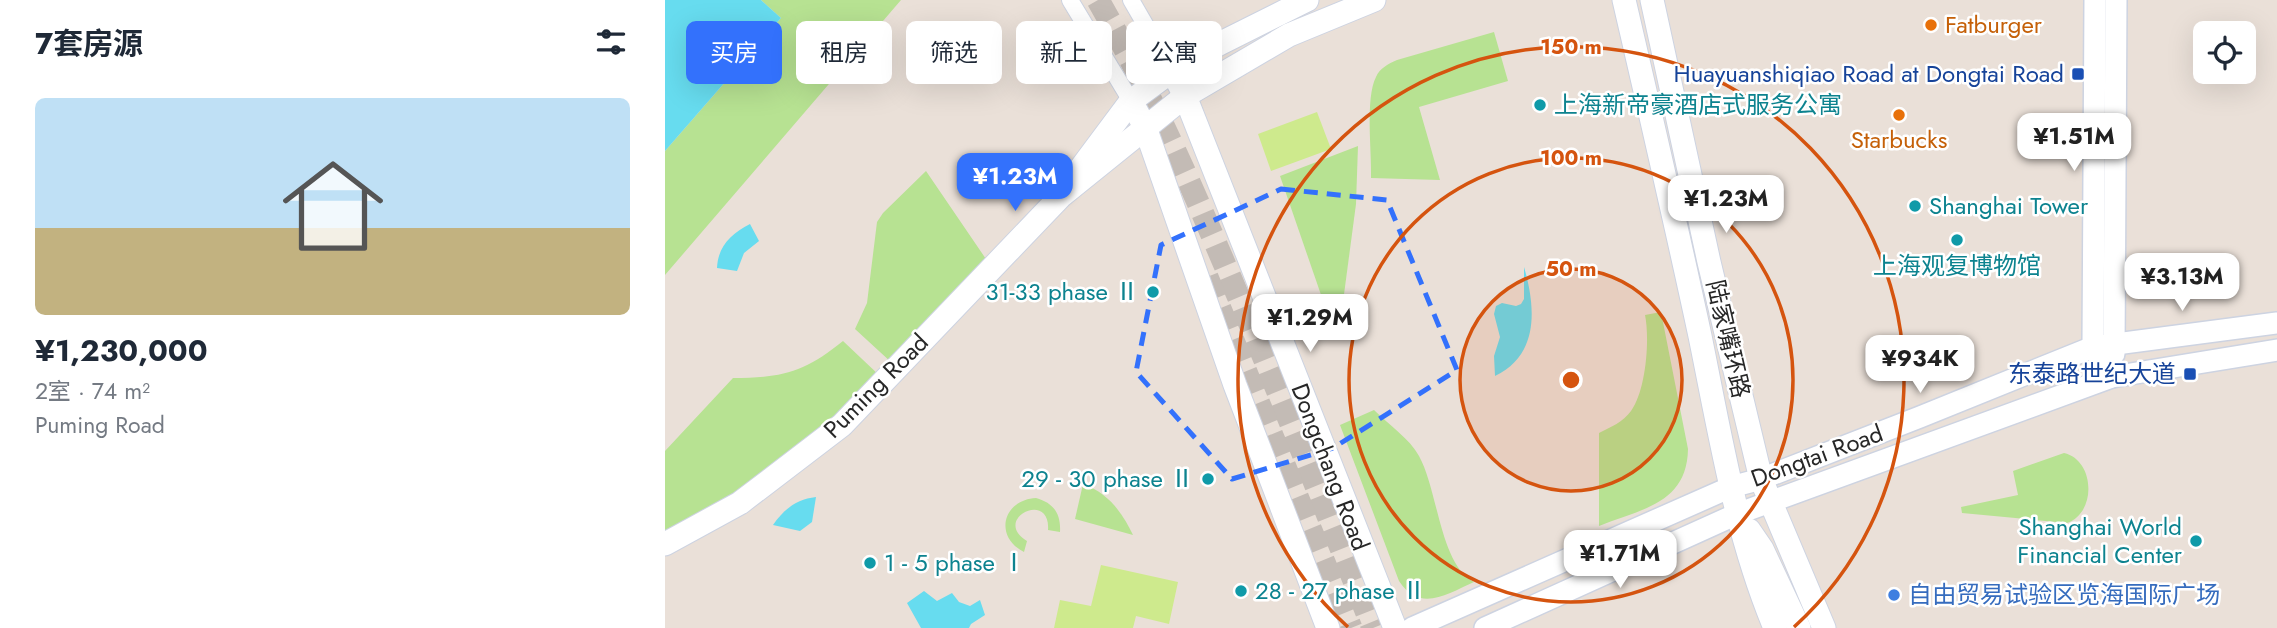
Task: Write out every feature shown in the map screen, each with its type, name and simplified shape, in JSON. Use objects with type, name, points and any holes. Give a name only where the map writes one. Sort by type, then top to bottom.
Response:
[{"type":"main road","name":"Puming Road","points":[[1222,43],[1307,0]]},
{"type":"main road","name":"Puming Road","points":[[665,544],[740,503],[842,425],[1061,196],[1185,96],[1289,35],[1374,0]]},
{"type":"main road","points":[[1625,0],[1685,265],[1737,514],[1761,594],[1775,628]]},
{"type":"main road","name":"陆家嘴环路","points":[[1652,0],[1709,262],[1761,479],[1823,628]]},
{"type":"main road","name":"Puming Road","points":[[1061,196],[1131,101],[1154,84]]},
{"type":"main road","name":"Dongchang Road","points":[[1179,84],[1395,628]]},
{"type":"main road","points":[[1131,101],[1145,127],[1235,385],[1328,628]]},
{"type":"main road","points":[[1737,514],[1762,549],[1799,628]]},
{"type":"street","points":[[1070,0],[1131,101]]},
{"type":"street","name":"Dongchang Road","points":[[1131,0],[1143,21]]},
{"type":"street","points":[[2095,0],[2094,346],[2112,377]]},
{"type":"street","points":[[2112,377],[2115,342],[2116,0]]},
{"type":"street","name":"Dongtai Road","points":[[1412,628],[1731,487],[1761,479],[2094,346],[2277,323]]},
{"type":"street","name":"Dongtai Road","points":[[1485,628],[1737,514],[1963,429],[2112,377],[2277,350]]},
{"type":"highlighted area","points":[[1281,189],[1387,200],[1457,370],[1333,448],[1232,479],[1136,372],[1161,245]]},
{"type":"green space","points":[[761,0],[901,0],[883,21],[796,21],[796,84],[829,84],[665,275],[665,151],[723,84],[782,84],[782,21],[778,21],[781,18]]},
{"type":"green space","points":[[1494,32],[1508,81],[1419,107],[1440,180],[1371,178],[1371,98],[1380,71],[1397,60]]},
{"type":"green space","points":[[1317,112],[1331,149],[1271,171],[1258,134]]},
{"type":"green space","points":[[1358,146],[1356,204],[1341,317],[1329,318],[1280,176]]},
{"type":"green space","points":[[926,171],[988,262],[892,363],[855,329],[867,303],[877,222]]},
{"type":"green space","points":[[1661,312],[1688,449],[1686,467],[1680,482],[1659,502],[1599,526],[1599,433],[1617,424],[1636,402],[1646,364],[1645,315]]},
{"type":"green space","points":[[843,341],[880,376],[838,419],[736,496],[665,536],[665,451],[733,378],[766,377],[792,371],[817,360]]},
{"type":"green space","points":[[1374,410],[1419,456],[1447,544],[1463,573],[1474,582],[1444,595],[1425,599],[1407,591],[1399,581],[1340,425]]},
{"type":"green space","points":[[2064,453],[2082,465],[2088,487],[2084,509],[2067,523],[1962,513],[1961,507],[2018,495],[2013,471]]},
{"type":"green space","points":[[1083,484],[1113,504],[1133,535],[1075,519]]},
{"type":"green space","points":[[1036,498],[1055,510],[1060,532],[1048,530],[1046,518],[1041,511],[1025,512],[1016,524],[1018,533],[1027,541],[1024,552],[1008,538],[1006,520],[1016,505]]},
{"type":"green space","points":[[1101,565],[1178,582],[1169,624],[1136,616],[1133,628],[1054,628],[1060,600],[1091,606]]},
{"type":"water","points":[[665,0],[761,0],[781,18],[778,21],[686,21],[686,84],[723,84],[665,151]]},
{"type":"water","points":[[750,224],[759,241],[744,253],[737,271],[717,268],[723,247],[737,232]]},
{"type":"water","points":[[1524,267],[1531,298],[1531,329],[1520,356],[1495,376],[1494,356],[1500,337],[1494,314],[1496,306],[1502,303],[1516,306],[1521,304],[1524,299]]},
{"type":"water","points":[[816,497],[812,522],[800,531],[773,525],[792,506]]},
{"type":"water","points":[[924,591],[937,601],[952,593],[959,602],[970,606],[980,600],[985,615],[969,628],[921,628],[907,603]]},
{"type":"tunnel","points":[[1098,0],[1147,92],[1191,185],[1373,628]]},
{"type":"tunnel","points":[[1207,277],[1351,628]]},
{"type":"place","name":"Fatburger","points":[[1931,25]]},
{"type":"place","name":"Huayuanshiqiao Road at Dongtai Road","points":[[2078,74]]},
{"type":"place","name":"上海新帝豪酒店式服务公寓","points":[[1540,105]]},
{"type":"place","name":"Starbucks","points":[[1899,115]]},
{"type":"place","name":"Shanghai Tower","points":[[1915,206]]},
{"type":"place","name":"上海观复博物馆","points":[[1957,240]]},
{"type":"place","name":"31-33 phase Ⅱ","points":[[1153,292]]},
{"type":"place","name":"东泰路世纪大道","points":[[2190,374]]},
{"type":"place","name":"29 - 30 phase Ⅱ","points":[[1208,479]]},
{"type":"place","name":"Shanghai World Financial Center","points":[[2196,541]]},
{"type":"place","name":"1 - 5 phase Ⅰ","points":[[870,563]]},
{"type":"place","name":"28 - 27 phase Ⅱ","points":[[1241,591]]},
{"type":"place","name":"自由贸易试验区览海国际广场","points":[[1894,595]]}]
